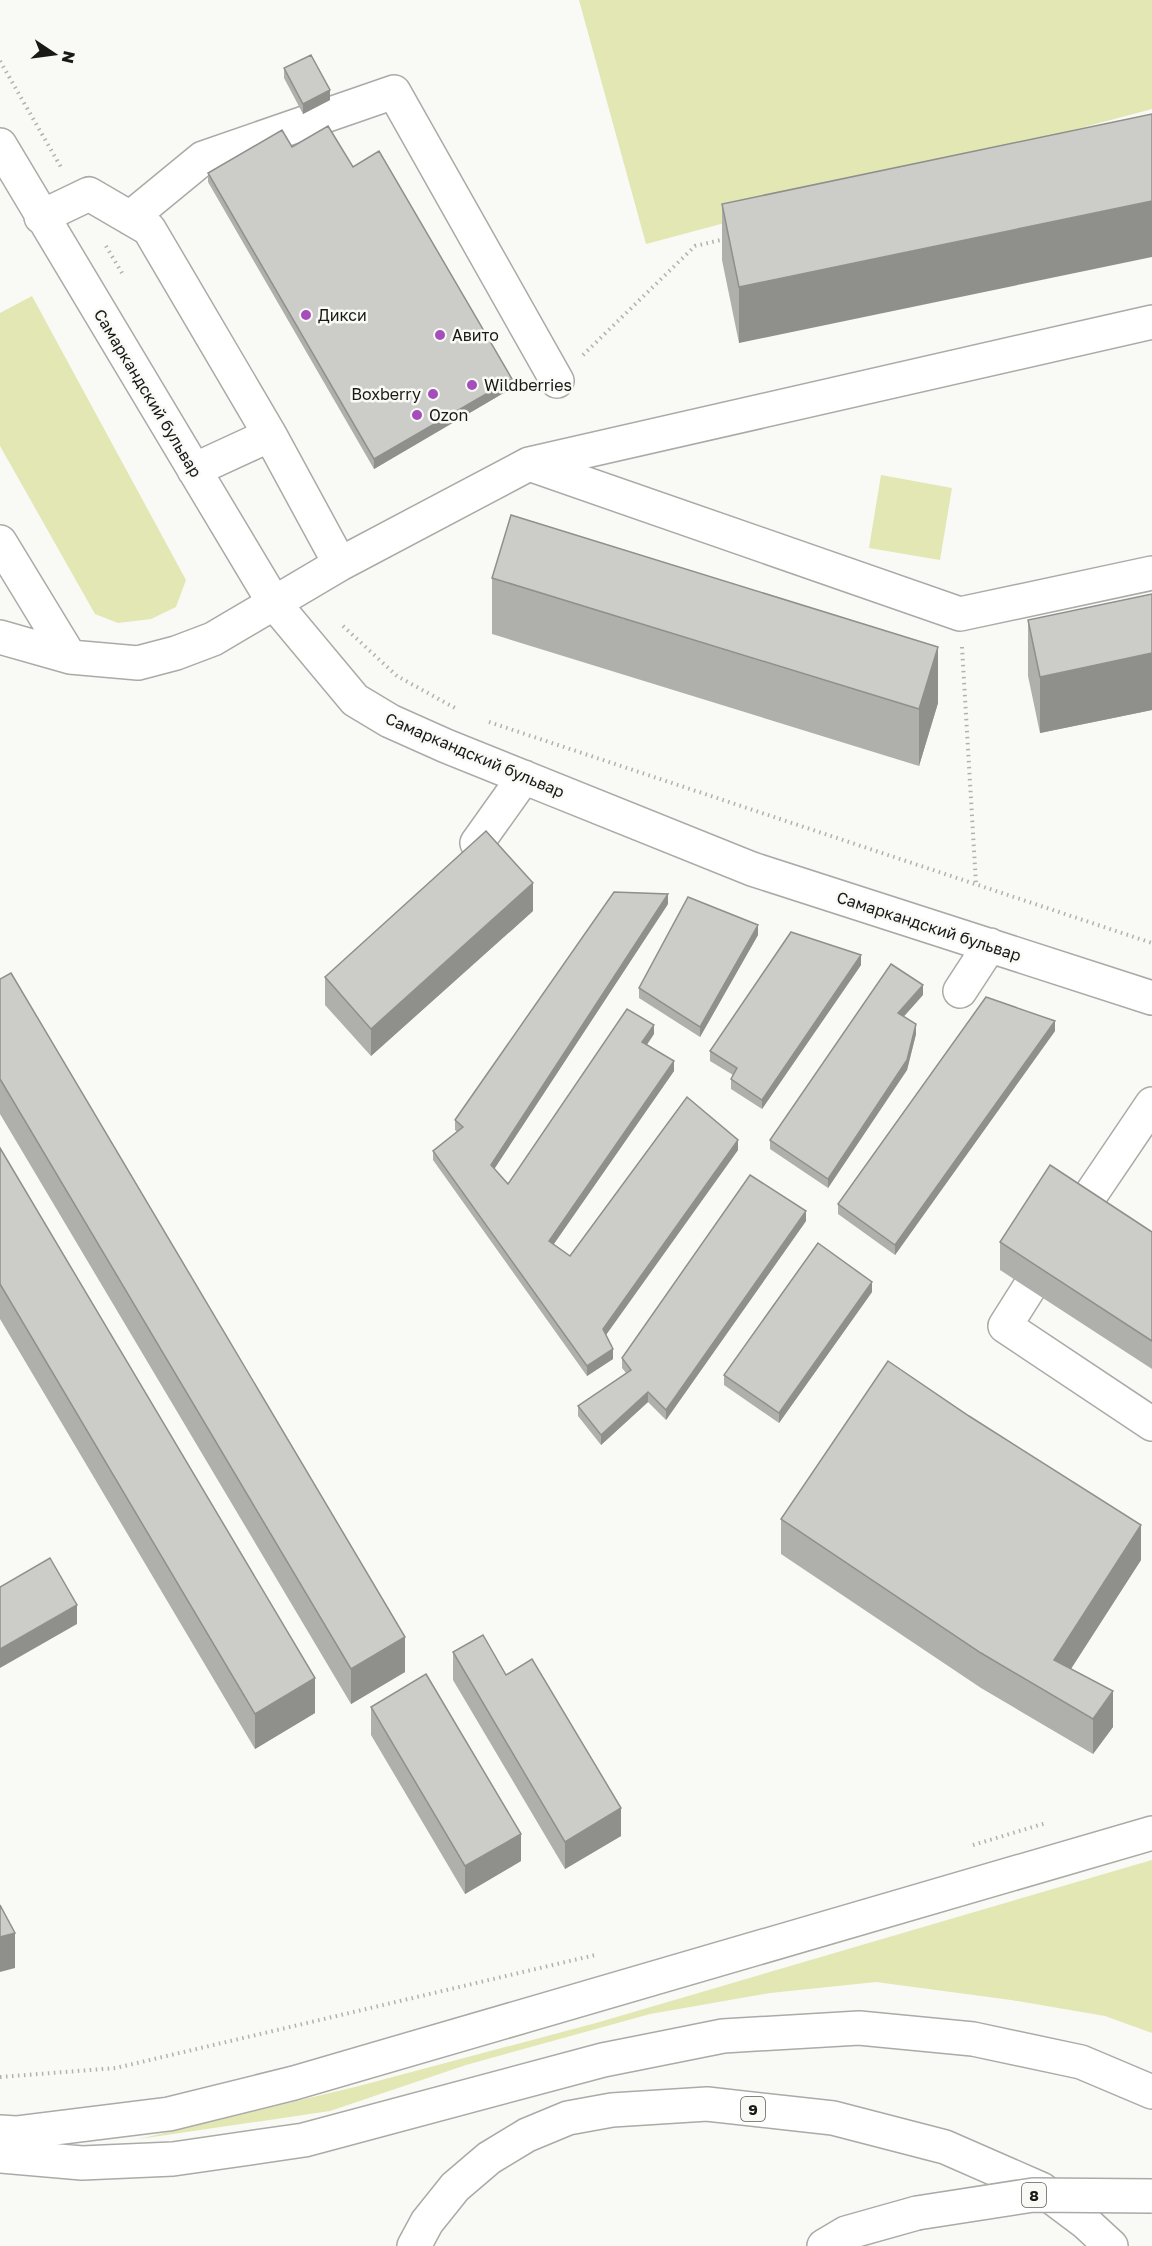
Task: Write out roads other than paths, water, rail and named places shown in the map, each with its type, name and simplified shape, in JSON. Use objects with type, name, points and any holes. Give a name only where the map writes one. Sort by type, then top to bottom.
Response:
[{"type":"main road","points":[[130,218],[203,158],[394,92],[557,381]]},
{"type":"main road","name":"Самаркандский бульвар","points":[[0,145],[194,470],[288,595],[355,700],[390,721],[752,869],[1152,998]]},
{"type":"main road","points":[[41,217],[89,194],[149,229],[270,435],[340,564]]},
{"type":"main road","points":[[0,637],[70,657],[138,663],[176,653],[213,639],[340,564],[529,464],[1152,322]]},
{"type":"main road","points":[[194,470],[270,435]]},
{"type":"main road","points":[[529,464],[960,614],[1152,573]]},
{"type":"main road","points":[[0,542],[70,657]]},
{"type":"main road","points":[[477,843],[524,777]]},
{"type":"main road","points":[[960,992],[990,945]]},
{"type":"main road","points":[[1079,1212],[1152,1104]]},
{"type":"main road","points":[[1029,1288],[1005,1326],[1152,1424]]},
{"type":"main road","points":[[0,2132],[16,2133],[169,2114],[294,2083],[1152,1833]]},
{"type":"main road","points":[[0,2156],[82,2163],[173,2159],[292,2142],[603,2060],[723,2036],[859,2028],[973,2039],[1081,2062],[1152,2092]]},
{"type":"main road","name":"9","points":[[414,2246],[427,2222],[455,2187],[489,2158],[527,2135],[568,2118],[612,2110],[707,2104],[833,2118],[945,2146],[1041,2189],[1085,2222],[1111,2246]]},
{"type":"main road","name":"8","points":[[824,2246],[846,2233],[917,2213],[1033,2195],[1152,2196]]},
{"type":"place","name":"Дикси","points":[[306,315]]},
{"type":"place","name":"Авито","points":[[440,335]]},
{"type":"place","name":"Wildberries","points":[[472,385]]},
{"type":"place","name":"Boxberry","points":[[433,394]]},
{"type":"place","name":"Ozon","points":[[417,415]]}]
